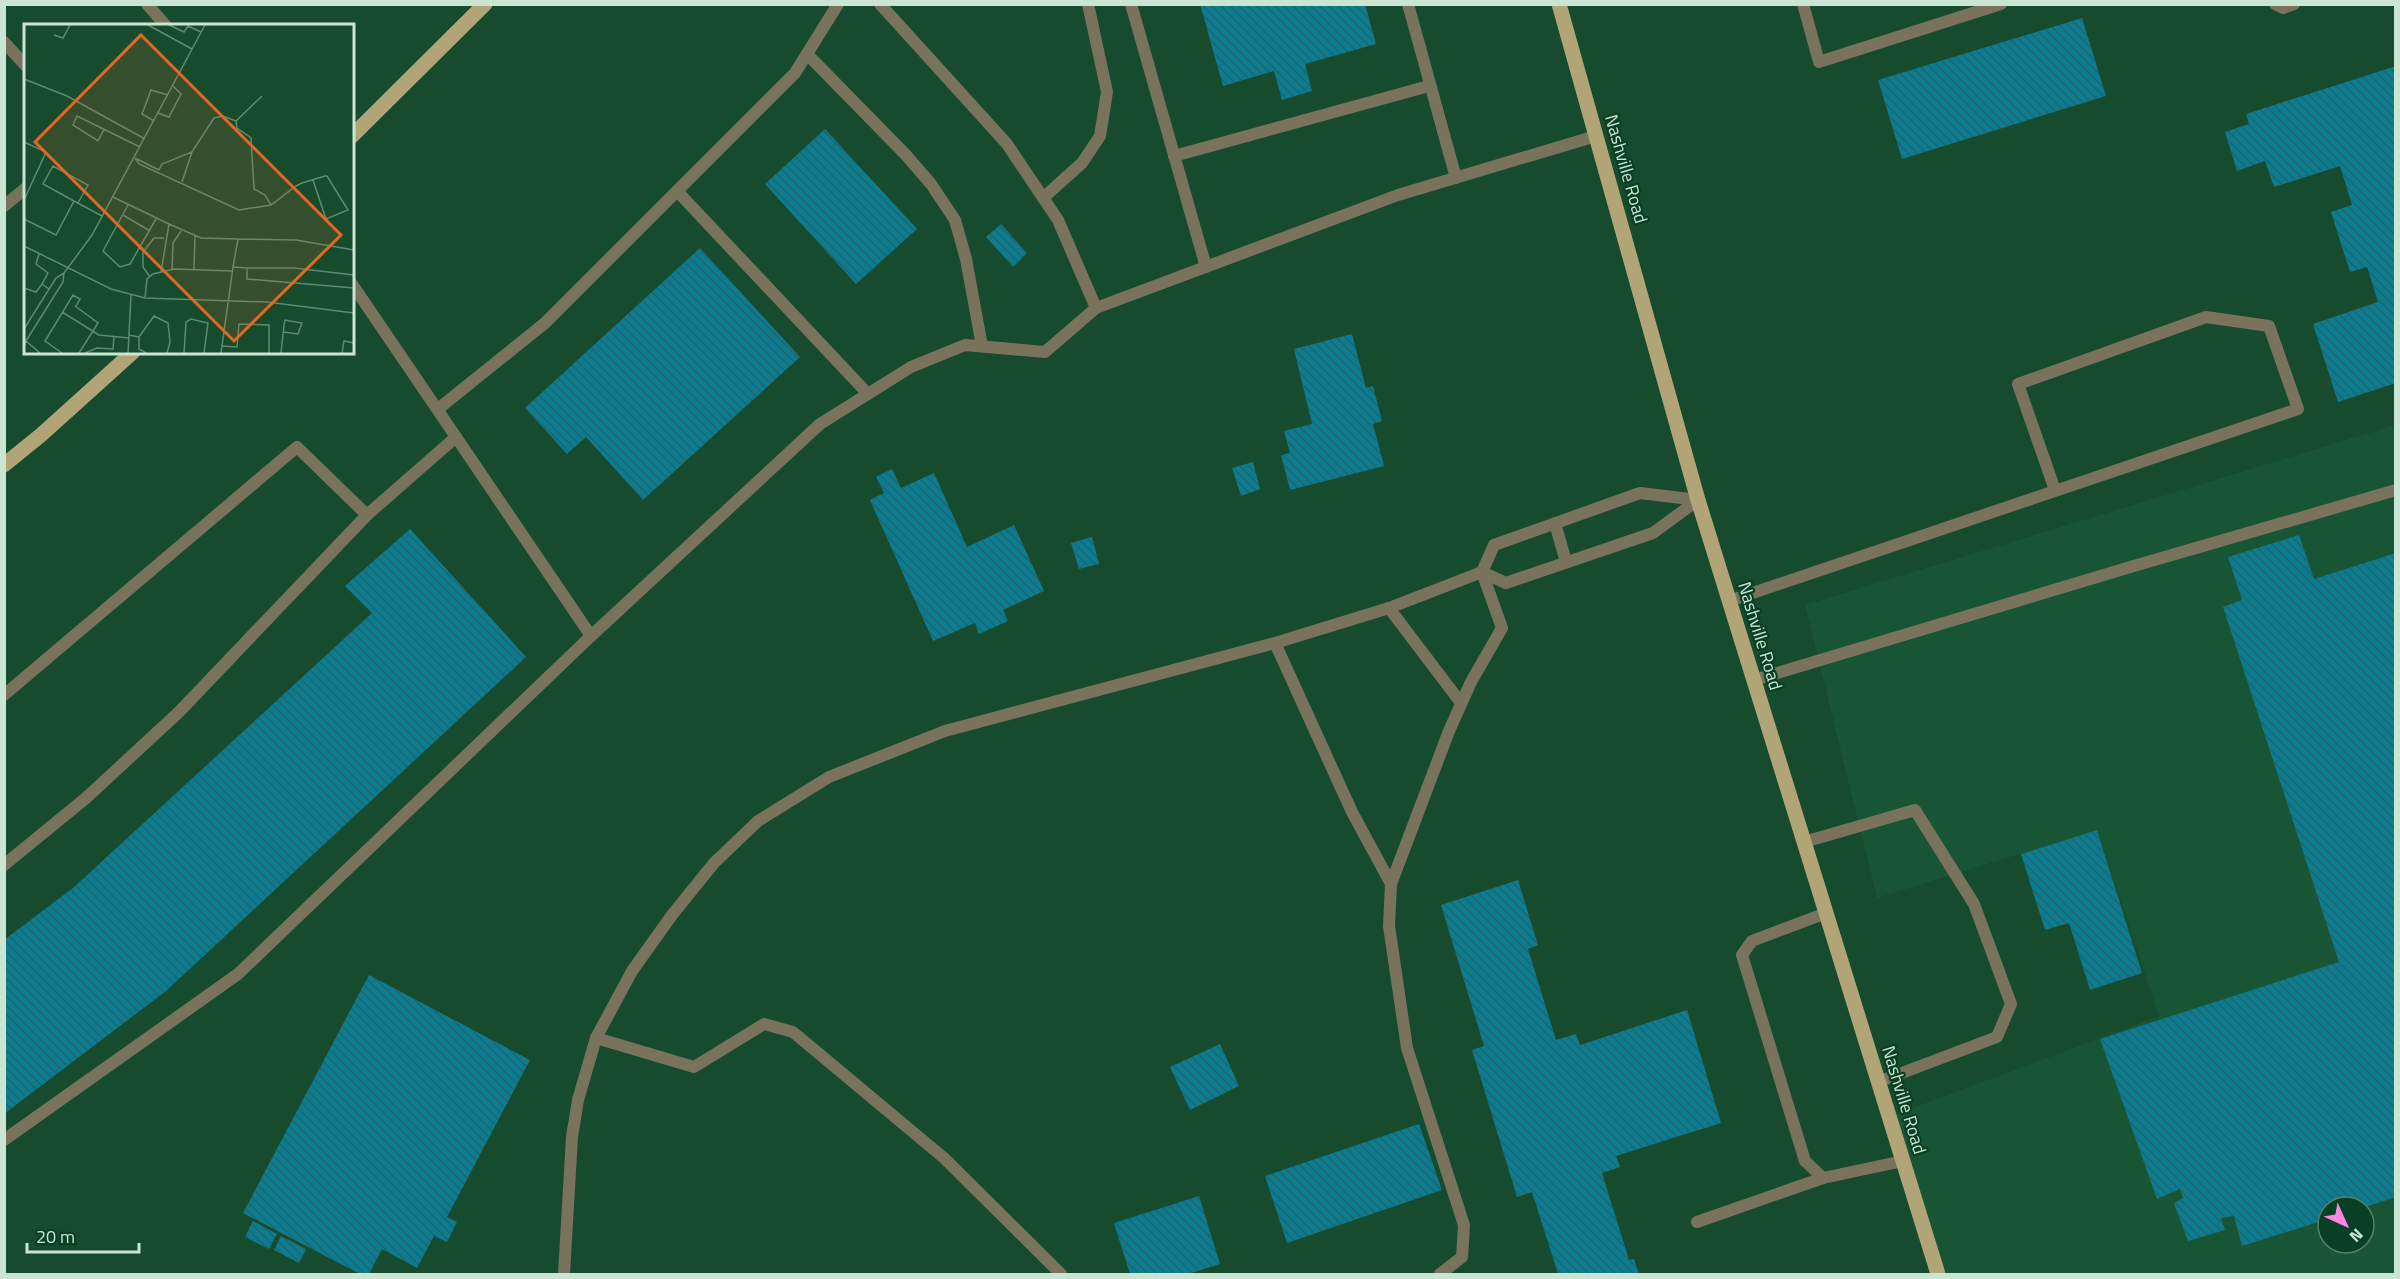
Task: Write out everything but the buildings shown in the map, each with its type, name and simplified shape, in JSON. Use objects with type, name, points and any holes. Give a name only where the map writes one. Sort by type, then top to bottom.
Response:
[{"type":"main road","points":[[354,134],[485,4]]},
{"type":"main road","name":"Nashville Road","points":[[1559,4],[1698,500],[1938,1275]]},
{"type":"main road","points":[[4,465],[41,435],[131,354]]},
{"type":"street","points":[[147,4],[164,24]]},
{"type":"street","points":[[438,409],[544,323],[795,72],[838,4]]},
{"type":"street","points":[[880,4],[1007,144],[1058,220],[1096,308]]},
{"type":"street","points":[[1042,198],[1082,163],[1100,136],[1107,92],[1088,4]]},
{"type":"street","points":[[1131,4],[1206,267]]},
{"type":"street","points":[[1408,4],[1456,178]]},
{"type":"street","points":[[1803,4],[1819,62],[2001,4]]},
{"type":"street","points":[[2275,4],[2283,9],[2294,4]]},
{"type":"street","points":[[4,42],[24,64]]},
{"type":"street","points":[[807,54],[905,154],[931,184],[955,220],[966,259],[982,346]]},
{"type":"street","points":[[1174,156],[1430,86]]},
{"type":"street","points":[[4,1140],[238,974],[591,636],[820,424],[911,367],[965,345],[1045,352],[1096,308],[1398,195],[1596,136]]},
{"type":"street","points":[[4,206],[24,190]]},
{"type":"street","points":[[677,190],[868,394]]},
{"type":"street","points":[[354,287],[591,636]]},
{"type":"street","points":[[1729,601],[2298,409],[2269,326],[2206,317],[2018,384],[2055,490]]},
{"type":"street","points":[[4,866],[86,798],[179,712],[367,515],[456,437]]},
{"type":"street","points":[[4,695],[297,447],[367,515]]},
{"type":"street","points":[[1754,680],[2396,490]]},
{"type":"street","points":[[1440,1275],[1462,1257],[1464,1225],[1407,1048],[1389,926],[1391,884],[1461,704],[1502,627],[1482,572],[1494,545],[1640,493],[1698,500]]},
{"type":"street","points":[[564,1275],[572,1137],[578,1100],[596,1038],[632,971],[672,915],[714,863],[758,820],[829,777],[945,731],[1275,643],[1389,608],[1482,572],[1506,582],[1653,533],[1698,500]]},
{"type":"street","points":[[1555,523],[1566,562]]},
{"type":"street","points":[[1389,608],[1461,704]]},
{"type":"street","points":[[1275,643],[1352,812],[1391,884]]},
{"type":"street","points":[[1804,842],[1915,810],[1974,904],[2011,1004],[1997,1037],[1878,1082]]},
{"type":"street","points":[[1823,1178],[1805,1161],[1742,955],[1752,941],[1826,913]]},
{"type":"street","points":[[596,1038],[694,1067],[765,1024],[793,1032],[944,1158],[1061,1275]]},
{"type":"street","points":[[1697,1222],[1823,1178],[1902,1161]]},
{"type":"shaded area","points":[[2395,425],[2395,1274],[1938,1274],[1889,1117],[2159,1016],[2097,830],[1877,898],[1805,605]]}]
